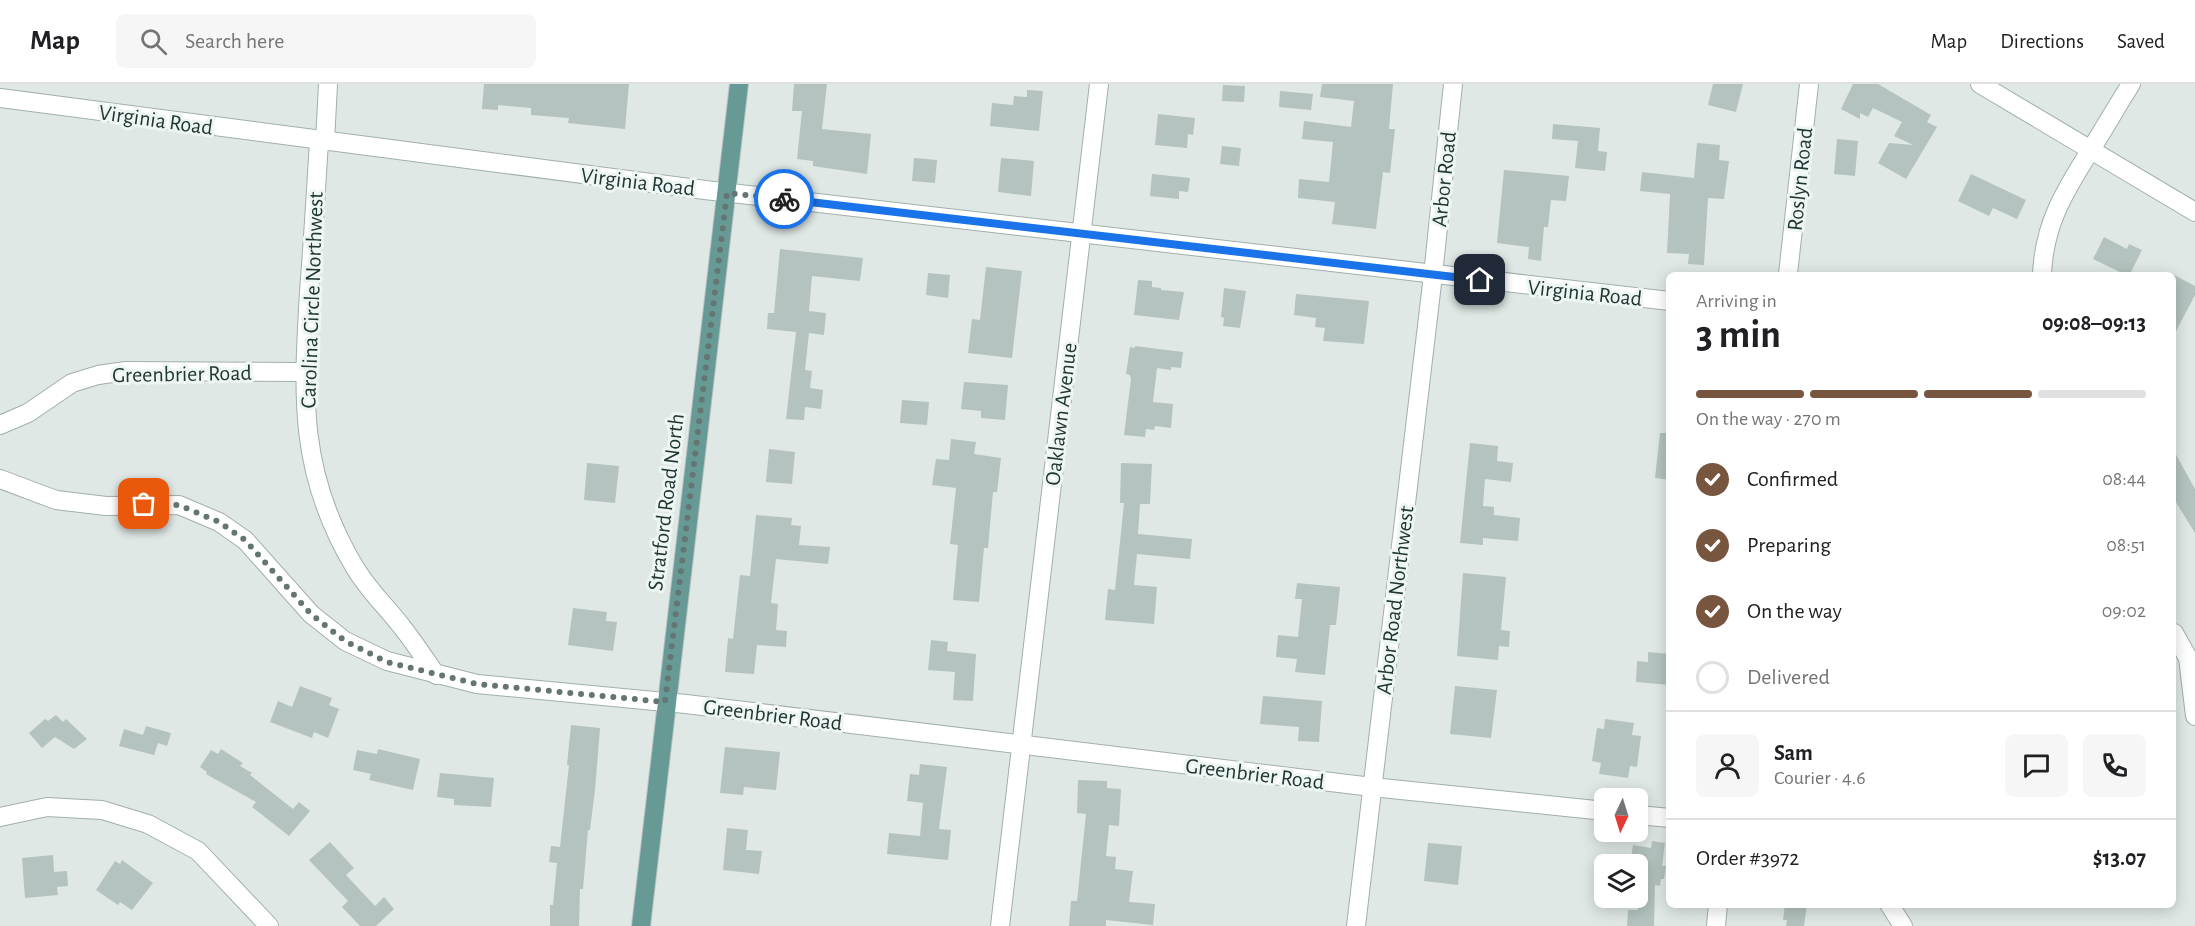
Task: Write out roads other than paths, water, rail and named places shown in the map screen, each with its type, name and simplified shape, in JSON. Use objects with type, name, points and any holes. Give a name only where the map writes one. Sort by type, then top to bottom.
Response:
[{"type":"main road","name":"Stratford Road North","points":[[641,926],[665,702],[739,84]]},
{"type":"street","name":"Carolina Circle Northwest","points":[[328,84],[304,372],[308,438],[317,483],[354,566],[436,675]]},
{"type":"street","name":"Oaklawn Avenue","points":[[1000,926],[1099,84]]},
{"type":"street","name":"Arbor Road","points":[[1433,275],[1453,84]]},
{"type":"street","name":"Roslyn Road","points":[[1788,272],[1809,84]]},
{"type":"street","points":[[1980,84],[2195,213]]},
{"type":"street","points":[[2042,272],[2048,233],[2055,211],[2069,183],[2131,84]]},
{"type":"street","name":"Virginia Road","points":[[0,98],[322,142],[727,193],[1666,301]]},
{"type":"street","name":"Arbor Road Northwest","points":[[1356,926],[1433,275]]},
{"type":"street","name":"Greenbrier Road","points":[[0,425],[28,413],[72,383],[126,370],[304,372]]},
{"type":"street","name":"Greenbrier Road","points":[[0,479],[56,500],[106,506],[179,505],[219,522],[245,540],[311,614],[345,641],[387,662],[477,684],[665,702],[1372,787],[1594,810]]},
{"type":"street","points":[[2176,636],[2192,658],[2195,716]]},
{"type":"street","points":[[0,817],[47,807],[102,810],[148,824],[198,851],[269,926]]},
{"type":"street","points":[[1648,816],[1666,818]]},
{"type":"street","points":[[1716,926],[1718,908]]},
{"type":"street","points":[[1892,908],[1903,926]]}]
